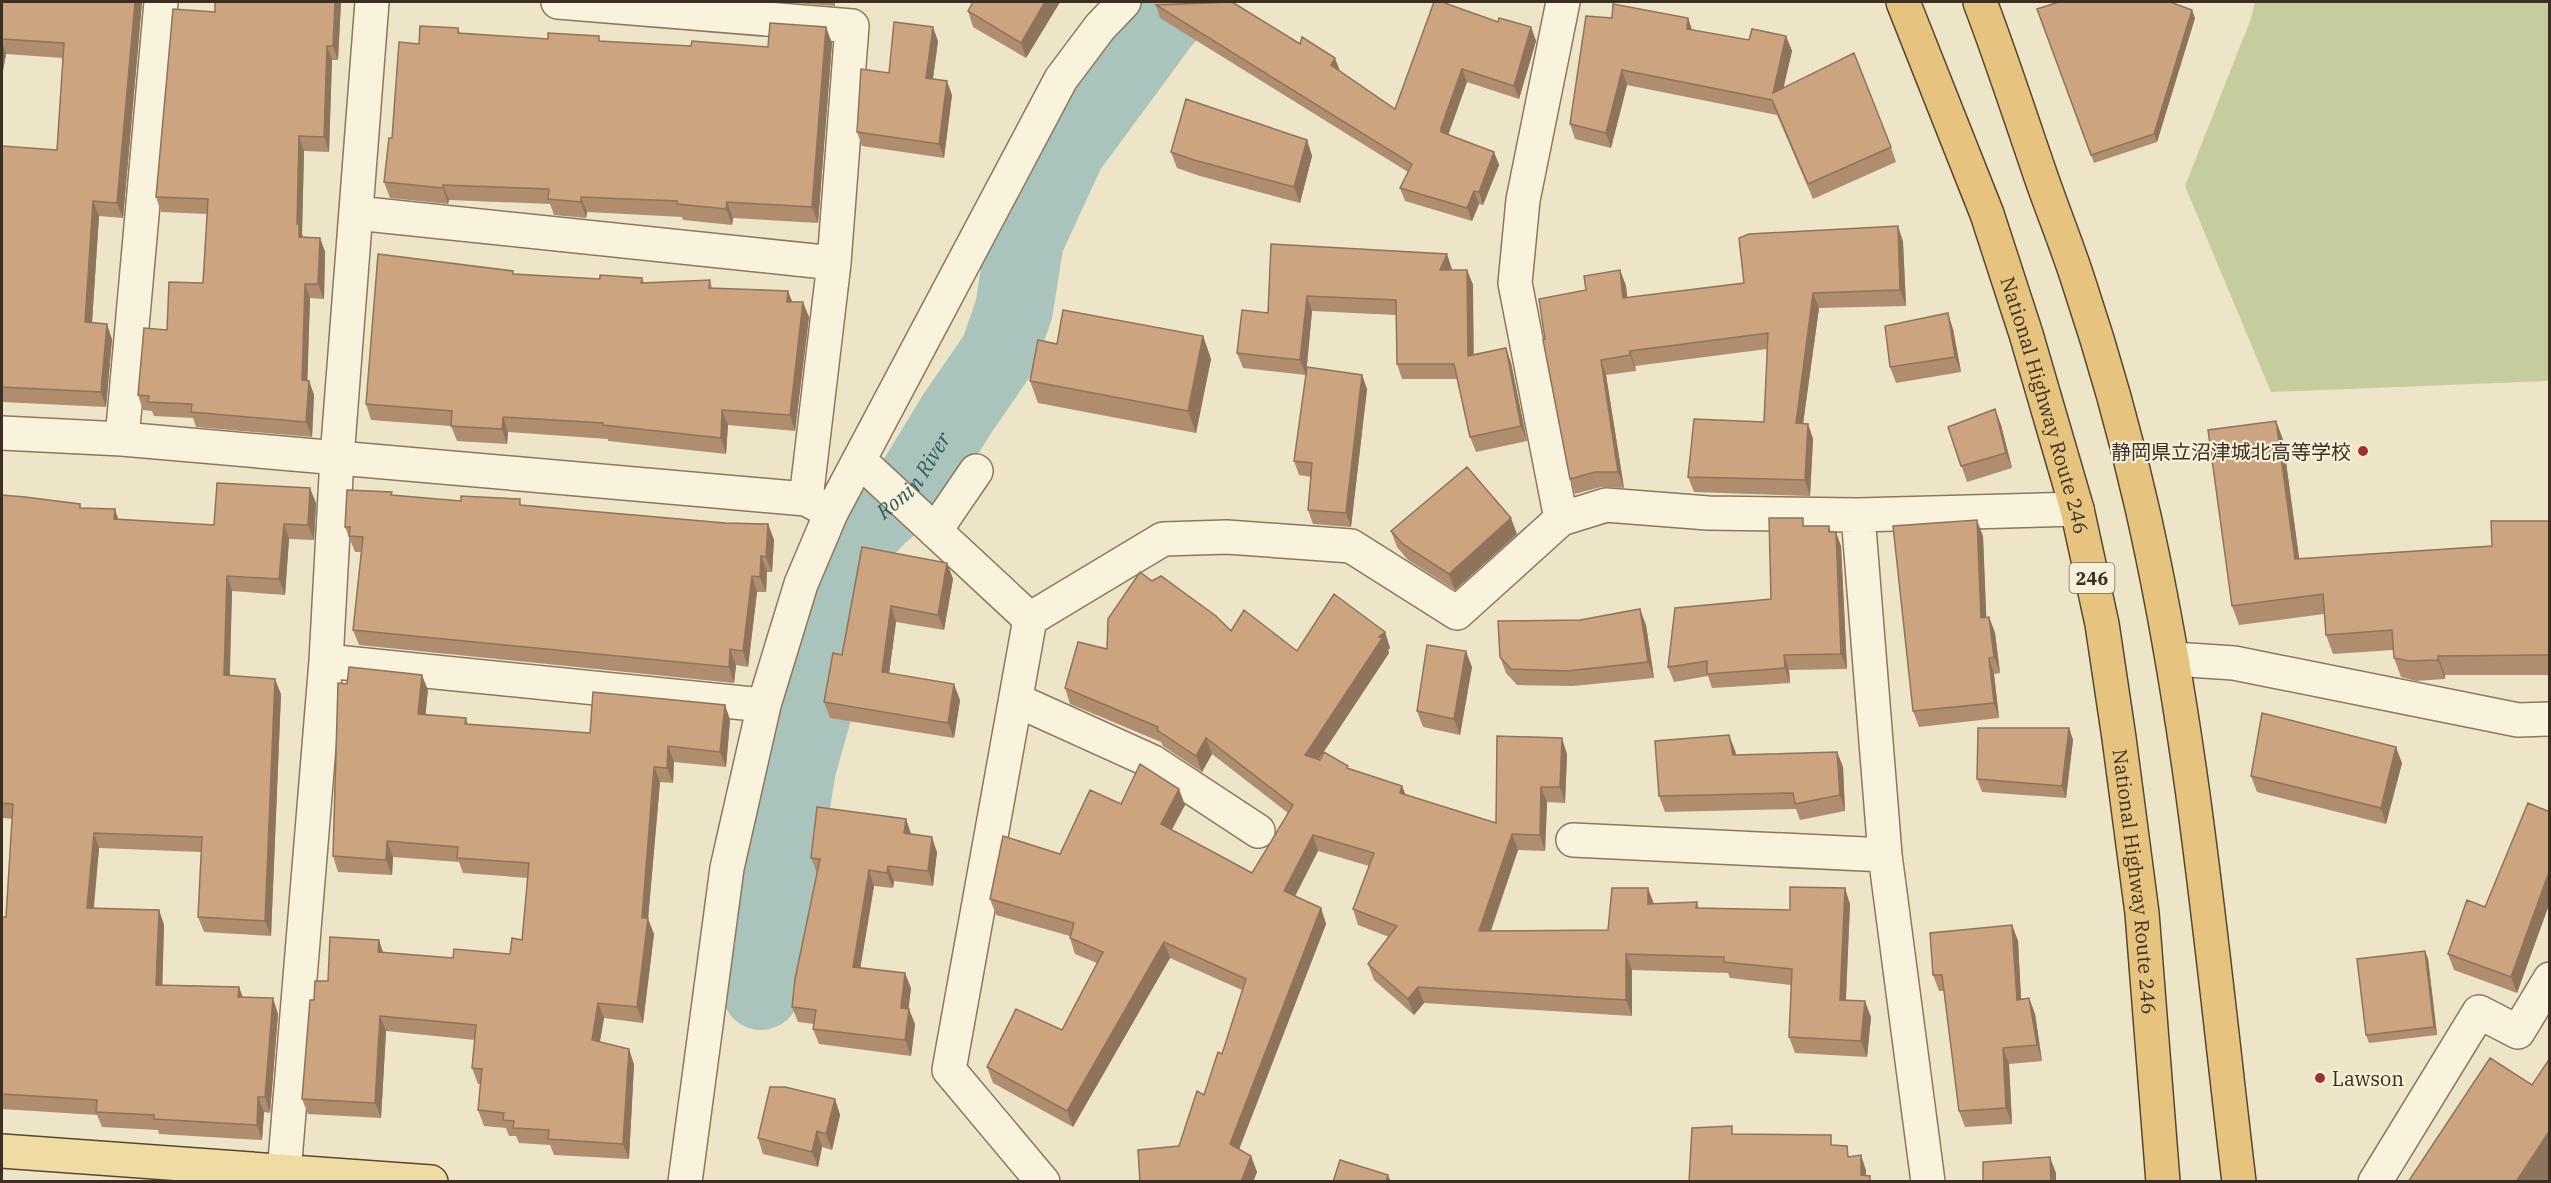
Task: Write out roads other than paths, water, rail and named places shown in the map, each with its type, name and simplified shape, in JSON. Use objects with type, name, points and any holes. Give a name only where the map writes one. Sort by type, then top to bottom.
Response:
[{"type":"highway","name":"National Highway Route 246","points":[[1903,2],[1987,214],[2026,334],[2078,509],[2102,624],[2142,913],[2163,1182]]},
{"type":"highway","points":[[1980,2],[2004,63],[2037,167],[2079,281],[2112,390],[2147,528],[2173,659],[2199,832],[2239,1182]]},
{"type":"main road","points":[[2,1150],[284,1173],[431,1182]]},
{"type":"street","points":[[122,439],[161,2]]},
{"type":"street","points":[[284,1173],[326,661],[337,458],[372,2]]},
{"type":"street","points":[[558,2],[852,26],[819,506],[801,584],[764,705],[727,868],[685,1182]]},
{"type":"street","points":[[819,506],[860,461],[1061,79],[1100,27],[1125,2]]},
{"type":"street","points":[[1562,519],[1515,283],[1523,200],[1563,2]]},
{"type":"street","points":[[356,213],[834,263]]},
{"type":"street","points":[[2,433],[122,439],[337,458],[819,506]]},
{"type":"street","points":[[860,461],[1030,619]]},
{"type":"street","points":[[935,531],[976,471]]},
{"type":"street","points":[[1043,1182],[949,1070],[1030,619],[1163,539],[1227,537],[1351,546],[1457,613],[1562,519],[1606,505],[1708,513],[1858,515],[2078,509]]},
{"type":"street","points":[[1858,515],[1885,855],[1928,1182]]},
{"type":"street","points":[[2173,659],[2235,663],[2534,720],[2550,735]]},
{"type":"street","points":[[326,661],[764,705]]},
{"type":"street","points":[[1016,700],[1153,762],[1258,831]]},
{"type":"street","points":[[1573,840],[1885,855]]},
{"type":"street","points":[[2375,1182],[2479,1012],[2518,1032],[2550,979]]},
{"type":"waterway","name":"Ronin River","points":[[761,991],[797,768],[820,686],[840,577],[854,540],[879,514],[913,486],[957,414],[999,353],[1014,309],[1025,240],[1067,149],[1162,20],[1180,2]]},
{"type":"place","name":"静岡県立沼津城北高等学校","points":[[2363,451]]},
{"type":"place","name":"Lawson","points":[[2320,1078]]}]
